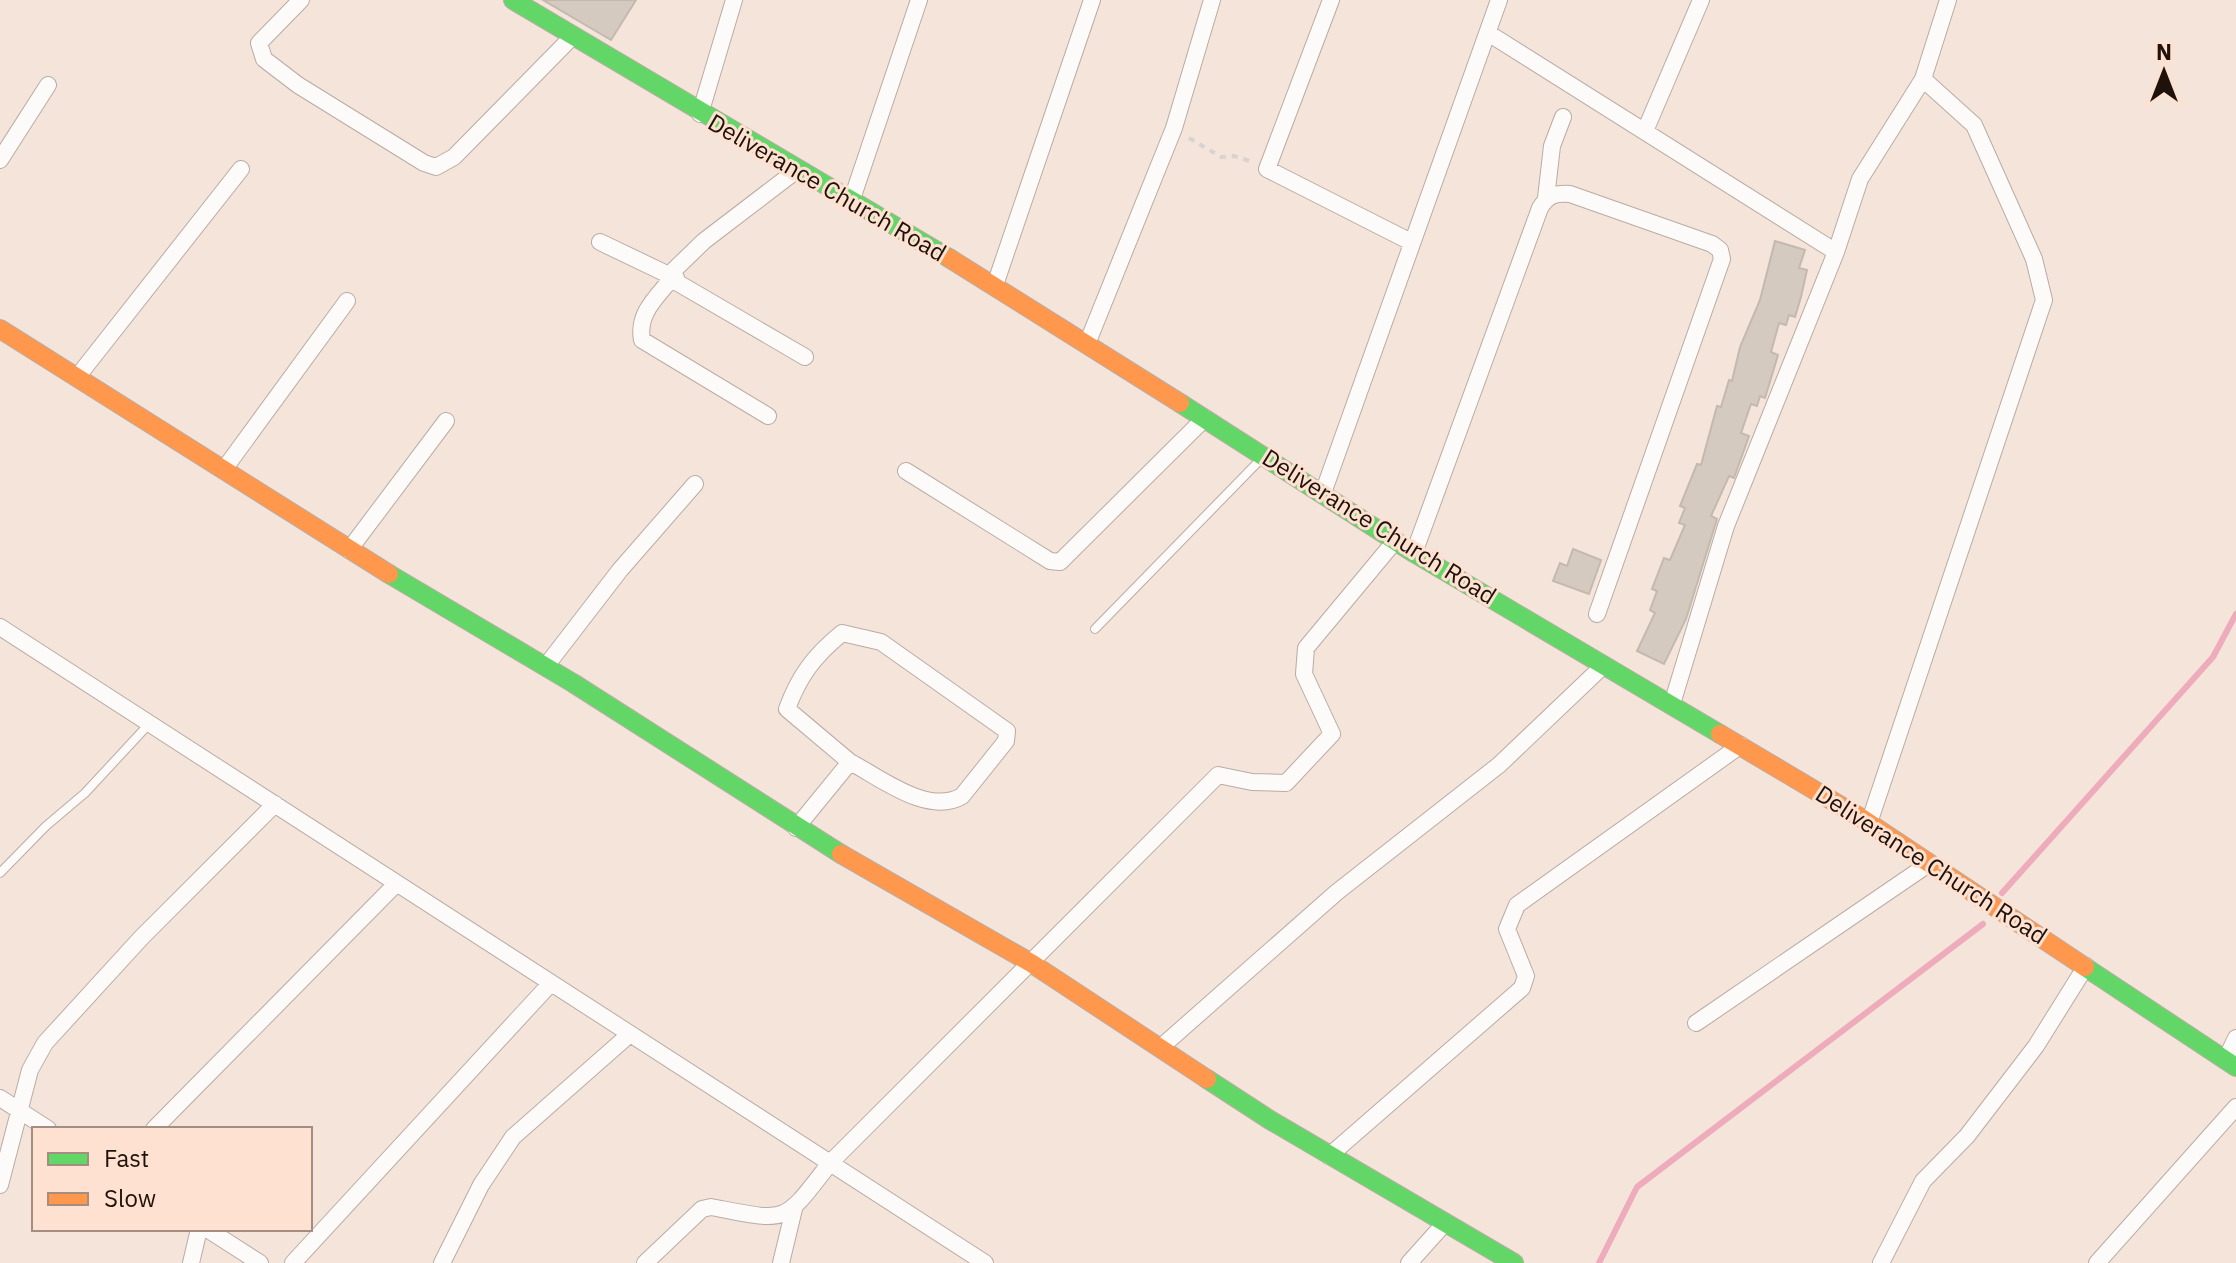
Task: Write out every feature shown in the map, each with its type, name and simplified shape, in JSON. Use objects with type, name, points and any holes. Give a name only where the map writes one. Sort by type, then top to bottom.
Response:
[{"type":"street","points":[[301,0],[259,43],[264,59],[310,92],[424,163],[436,167],[454,157],[573,36]]},
{"type":"street","name":"Deliverance Church Road","points":[[513,0],[700,114],[995,285],[1414,553],[1869,823],[2231,1063]]},
{"type":"street","points":[[700,114],[734,0]]},
{"type":"street","points":[[851,202],[919,0]]},
{"type":"street","points":[[995,285],[1092,0]]},
{"type":"street","points":[[1087,344],[1174,128],[1212,0]]},
{"type":"street","points":[[1331,0],[1267,169],[1411,242]]},
{"type":"street","points":[[1323,493],[1499,0]]},
{"type":"street","points":[[1645,131],[1701,0]]},
{"type":"street","points":[[1672,704],[1726,526],[1836,252],[1860,179],[1923,79],[1949,1]]},
{"type":"street","points":[[1488,33],[1836,252]]},
{"type":"street","points":[[1869,823],[2044,300],[2034,259],[1974,125],[1923,79]]},
{"type":"street","points":[[0,160],[48,85]]},
{"type":"street","points":[[1414,553],[1546,198],[1552,146],[1563,117]]},
{"type":"street","points":[[78,376],[241,169]]},
{"type":"street","points":[[768,416],[642,340],[639,325],[644,313],[673,277],[675,266],[797,170]]},
{"type":"street","points":[[1546,198],[1557,193],[1570,194],[1712,244],[1720,250],[1722,259],[1597,614]]},
{"type":"street","points":[[600,242],[673,277],[805,357]]},
{"type":"street","points":[[225,468],[347,301]]},
{"type":"street","points":[[0,329],[225,468],[349,550],[546,666],[796,828],[1031,963],[1329,1156],[1514,1263]]},
{"type":"street","points":[[906,471],[1050,561],[1060,562],[1205,418]]},
{"type":"street","points":[[349,550],[446,421]]},
{"type":"street","points":[[546,666],[620,570],[695,484]]},
{"type":"street","points":[[781,1263],[794,1209],[830,1163],[1218,775],[1252,782],[1286,783],[1309,762],[1332,734],[1304,674],[1306,648],[1395,541]]},
{"type":"street","points":[[0,627],[985,1263]]},
{"type":"street","points":[[842,633],[881,642],[1007,731],[1006,741],[962,796],[952,801],[928,801],[850,762],[787,709],[796,683],[816,654],[842,633]]},
{"type":"street","points":[[1160,1048],[1337,892],[1499,765],[1604,665]]},
{"type":"street","points":[[1329,1156],[1522,988],[1526,976],[1507,929],[1517,905],[1741,745]]},
{"type":"street","points":[[796,828],[850,762]]},
{"type":"street","points":[[0,1185],[30,1070],[60,1024],[275,804]]},
{"type":"street","points":[[1696,1023],[1930,863]]},
{"type":"street","points":[[156,1127],[396,884]]},
{"type":"street","points":[[1881,1263],[1923,1181],[1967,1136],[2036,1046],[2086,966]]},
{"type":"street","points":[[293,1263],[551,983]]},
{"type":"street","points":[[442,1263],[481,1185],[513,1137],[630,1034]]},
{"type":"street","points":[[2231,1063],[2236,1038]]},
{"type":"street","points":[[0,1098],[45,1127]]},
{"type":"street","points":[[2097,1263],[2236,1107]]},
{"type":"street","points":[[645,1263],[702,1209],[711,1207],[771,1217],[794,1209]]},
{"type":"street","points":[[1409,1263],[1444,1224]]},
{"type":"street","points":[[191,1263],[199,1231]]},
{"type":"street","points":[[210,1231],[260,1263]]},
{"type":"lane","points":[[1095,629],[1265,456]]},
{"type":"lane","points":[[0,873],[46,826],[85,793],[150,723]]},
{"type":"path","points":[[1174,128],[1221,157],[1244,158],[1267,169]]},
{"type":"building","points":[[543,0],[636,0],[611,40]]},
{"type":"building","points":[[1775,241],[1805,250],[1799,268],[1807,270],[1801,297],[1795,317],[1789,315],[1786,325],[1779,323],[1771,352],[1778,355],[1765,398],[1760,396],[1757,406],[1751,404],[1741,433],[1749,436],[1734,478],[1729,476],[1711,516],[1717,519],[1686,619],[1664,664],[1637,651],[1655,613],[1650,610],[1657,591],[1652,589],[1664,558],[1670,560],[1685,525],[1679,523],[1685,508],[1680,506],[1697,464],[1701,465],[1717,406],[1721,407],[1729,380],[1732,381],[1740,347],[1760,300]]},
{"type":"building","points":[[1573,549],[1601,560],[1589,594],[1553,581],[1560,563],[1567,566]]},
{"type":"waterway","points":[[2002,893],[2213,657],[2236,614]]},
{"type":"waterway","points":[[1599,1263],[1637,1187],[1983,924]]},
{"type":"traffic: fast","points":[[513,0],[949,258]]},
{"type":"traffic: fast","points":[[1180,403],[1414,553],[1720,734]]},
{"type":"traffic: fast","points":[[389,574],[573,683],[841,854]]},
{"type":"traffic: fast","points":[[2085,967],[2236,1067]]},
{"type":"traffic: fast","points":[[1207,1079],[1270,1120],[1514,1263]]},
{"type":"traffic: slow","points":[[949,258],[1180,403]]},
{"type":"traffic: slow","points":[[0,329],[389,574]]},
{"type":"traffic: slow","points":[[1720,734],[1863,819],[2085,967]]},
{"type":"traffic: slow","points":[[841,854],[1031,963],[1207,1079]]}]
